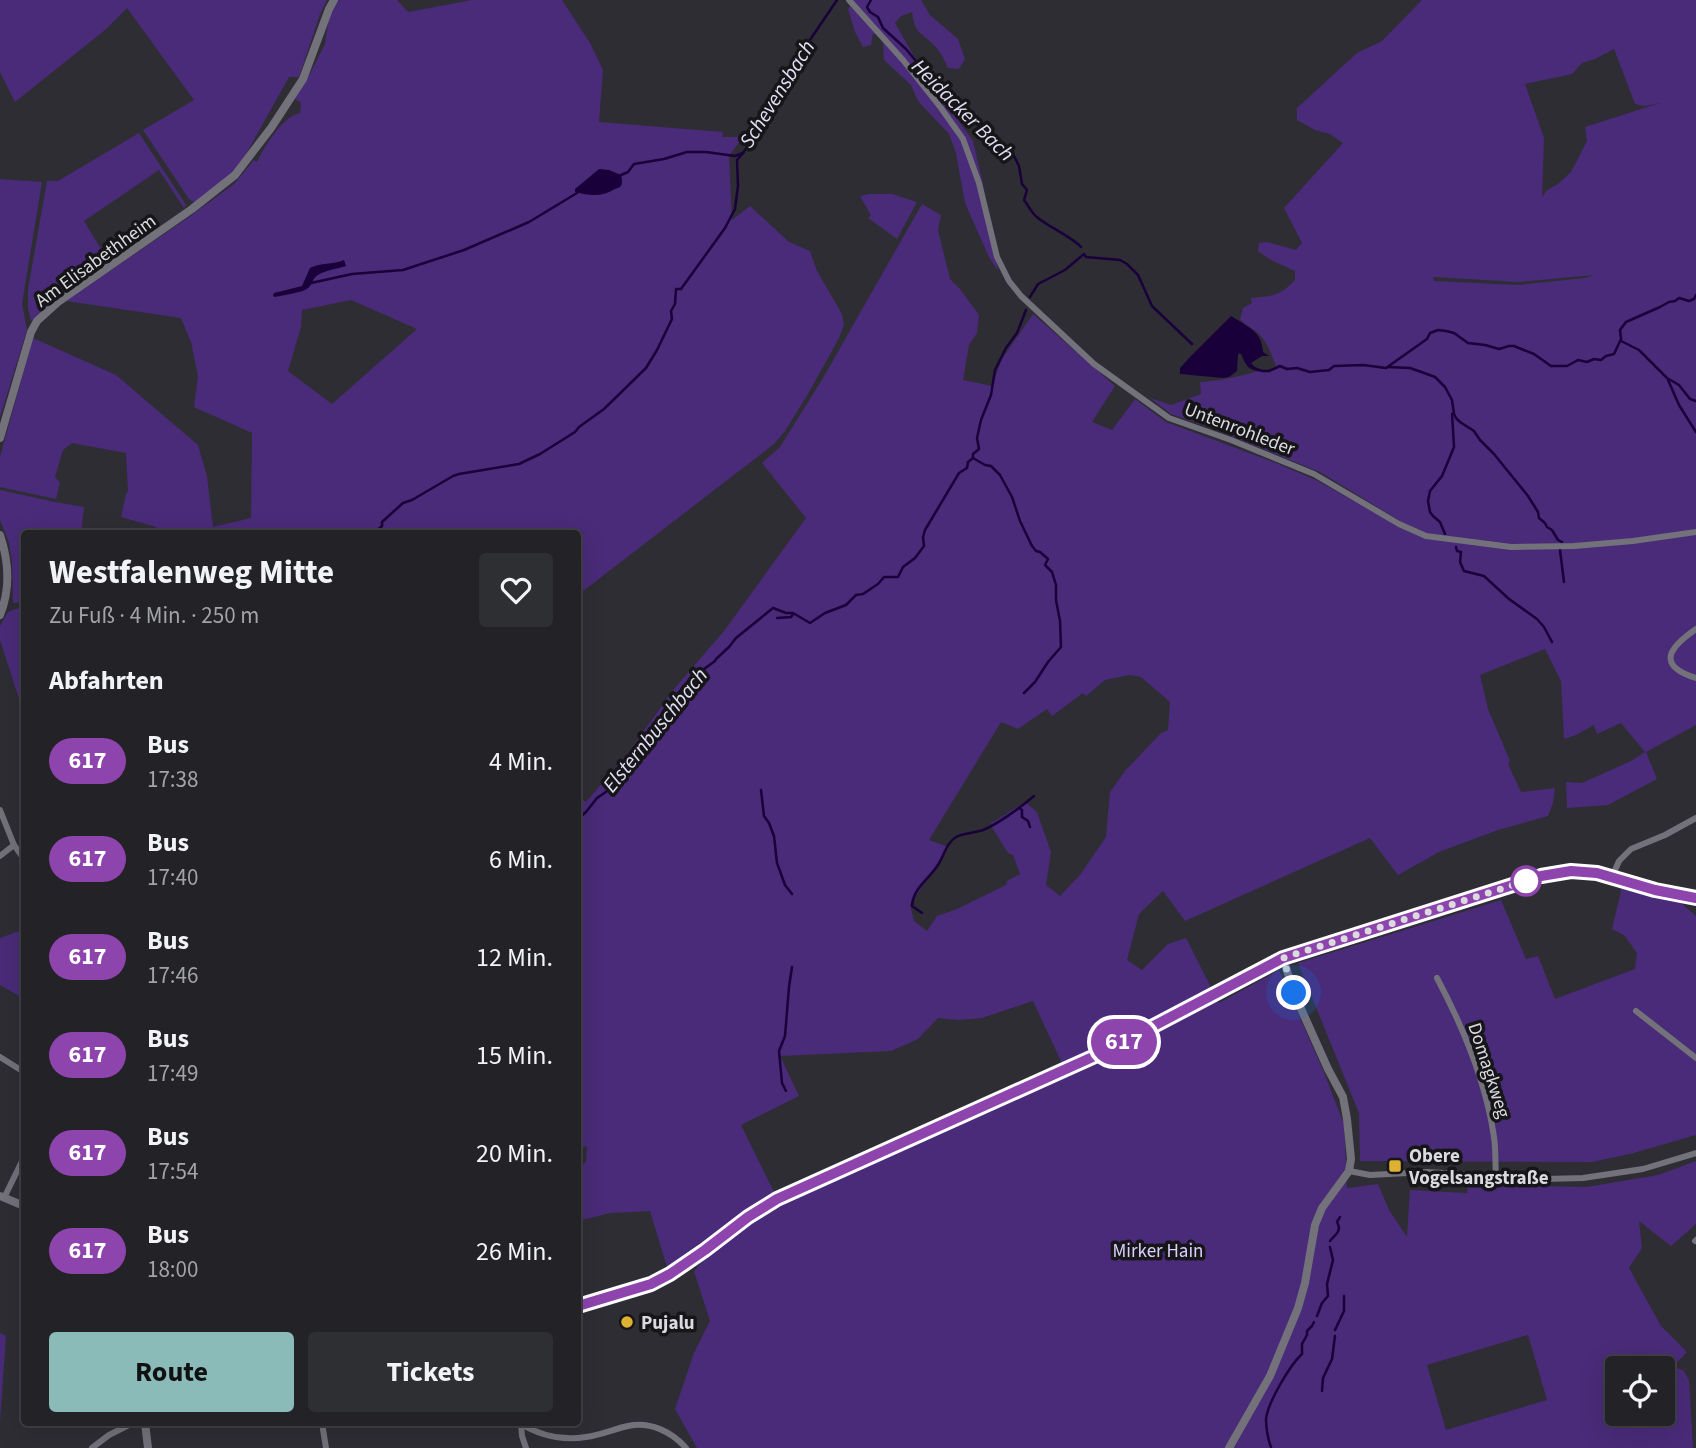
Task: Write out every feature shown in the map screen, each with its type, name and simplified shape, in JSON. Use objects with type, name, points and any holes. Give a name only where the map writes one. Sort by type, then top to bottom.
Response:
[{"type":"street","name":"Am Elisabethheim","points":[[0,438],[31,332],[41,317],[58,302],[212,195],[235,176],[303,79],[334,0]]},
{"type":"street","name":"Untenrohleder","points":[[849,0],[911,70],[963,139],[979,183],[997,257],[1009,281],[1021,296],[1094,364],[1169,418],[1314,474],[1399,524],[1426,536],[1511,547],[1536,547],[1610,543],[1696,533]]},
{"type":"street","points":[[0,535],[8,569],[8,585],[0,615]]},
{"type":"street","points":[[1696,629],[1675,645],[1670,654],[1671,663],[1676,669],[1696,678]]},
{"type":"street","points":[[0,810],[14,845],[21,855]]},
{"type":"street","points":[[1612,877],[1619,861],[1631,849],[1696,818]]},
{"type":"street","points":[[0,856],[14,845]]},
{"type":"street","points":[[581,1305],[651,1284],[687,1263],[748,1217],[777,1199],[1106,1051],[1283,958],[1550,874],[1584,871],[1696,898]]},
{"type":"street","points":[[1229,1448],[1270,1376],[1298,1308],[1315,1225],[1322,1208],[1349,1171],[1352,1159],[1343,1097],[1294,993],[1283,958]]},
{"type":"street","name":"Domagkweg","points":[[1437,978],[1458,1020],[1482,1086],[1494,1135],[1496,1176]]},
{"type":"street","points":[[1636,1011],[1696,1058]]},
{"type":"street","points":[[0,1057],[21,1070]]},
{"type":"street","points":[[1349,1171],[1370,1175],[1427,1172],[1545,1179],[1592,1177],[1643,1169],[1696,1153]]},
{"type":"street","points":[[21,1162],[2,1197],[21,1205]]},
{"type":"street","points":[[92,1448],[127,1426]]},
{"type":"street","points":[[145,1426],[148,1448]]},
{"type":"street","points":[[322,1426],[326,1448]]},
{"type":"street","points":[[520,1426],[526,1448]]},
{"type":"street","points":[[527,1426],[551,1436],[569,1439],[629,1426],[655,1427],[677,1438],[686,1448]]},
{"type":"green space","points":[[0,0],[327,0],[299,77],[289,77],[241,163],[225,180],[195,203],[189,199],[143,130],[194,100],[127,8],[105,30],[15,102],[0,72]]},
{"type":"green space","points":[[339,0],[397,0],[408,12],[472,0],[562,0],[590,43],[603,70],[599,122],[723,132],[722,137],[743,137],[729,156],[732,220],[750,206],[789,242],[810,251],[817,271],[842,314],[844,325],[839,338],[808,394],[774,444],[581,593],[581,530],[156,530],[156,527],[121,517],[128,491],[126,453],[72,443],[63,450],[55,477],[60,482],[56,499],[0,487],[0,457],[33,338],[116,375],[198,445],[207,476],[213,527],[251,518],[252,433],[194,407],[198,376],[191,342],[181,318],[66,301],[189,217],[234,184],[254,160],[257,162],[281,126],[300,113],[301,103],[294,98],[325,44],[329,17]],"holes":[[[351,300],[417,329],[332,404],[288,371],[301,327],[302,310]]]},
{"type":"green space","points":[[854,0],[921,0],[930,15],[958,39],[965,59],[959,69],[948,68],[938,49],[916,28],[912,12],[901,16],[895,23],[920,67],[973,141],[998,271],[965,203],[956,153],[949,134],[918,101],[911,85],[884,60],[883,40],[873,33],[871,45],[863,47],[848,9]]},
{"type":"green space","name":"Mirker Hain","points":[[1422,0],[1696,0],[1696,725],[1646,752],[1657,779],[1608,805],[1567,808],[1566,782],[1582,783],[1645,752],[1621,723],[1597,734],[1594,725],[1564,739],[1561,681],[1545,649],[1480,675],[1488,709],[1521,792],[1555,788],[1548,816],[1498,830],[1439,852],[1398,875],[1370,838],[1185,921],[1163,891],[1139,914],[1127,960],[1142,970],[1168,944],[1186,938],[1219,1003],[1279,970],[1344,1124],[1347,1188],[1378,1184],[1389,1210],[1407,1237],[1410,1190],[1467,1193],[1468,1183],[1587,1187],[1658,1175],[1696,1161],[1696,1224],[1671,1246],[1639,1221],[1642,1248],[1629,1268],[1661,1326],[1687,1352],[1675,1365],[1675,1356],[1605,1356],[1605,1426],[1675,1426],[1675,1368],[1683,1370],[1689,1380],[1693,1448],[697,1448],[675,1409],[694,1353],[710,1321],[694,1271],[709,1254],[779,1204],[1067,1074],[1033,1001],[982,1018],[938,1018],[918,1039],[891,1051],[780,1056],[799,1096],[741,1125],[774,1192],[667,1267],[650,1211],[610,1213],[581,1220],[581,1166],[586,1162],[587,1146],[581,1148],[581,798],[586,802],[627,754],[675,688],[724,631],[806,518],[762,463],[780,447],[823,378],[922,204],[941,215],[938,230],[950,279],[979,315],[977,333],[969,345],[963,380],[992,386],[1002,359],[1033,314],[1115,386],[1092,422],[1112,430],[1135,399],[1166,422],[1318,481],[1400,527],[1400,521],[1320,472],[1171,414],[1150,398],[1171,405],[1201,394],[1200,382],[1277,369],[1261,337],[1240,319],[1243,308],[1252,303],[1251,298],[1280,292],[1295,280],[1295,271],[1258,251],[1259,243],[1267,242],[1296,250],[1302,243],[1284,208],[1343,143],[1330,134],[1315,130],[1297,120],[1297,108],[1357,53],[1382,41]],"holes":[[[1614,49],[1635,104],[1645,106],[1660,103],[1585,127],[1587,141],[1571,172],[1542,197],[1544,138],[1525,84],[1572,74],[1582,63]],[[1594,275],[1518,285],[1434,281],[1433,277],[1518,282]],[[1130,675],[1141,677],[1170,702],[1168,730],[1161,733],[1125,771],[1110,792],[1106,837],[1080,875],[1060,896],[1046,885],[1051,852],[1037,812],[1025,802],[990,824],[1008,853],[1013,855],[1020,874],[1007,881],[1006,885],[937,916],[927,931],[914,921],[910,905],[948,847],[929,840],[1001,722],[1018,729],[1047,709],[1052,716],[1083,693],[1086,696],[1105,680]],[[1528,1335],[1547,1400],[1446,1430],[1427,1365]]]},
{"type":"green space","points":[[139,133],[186,205],[184,208],[159,170],[84,221],[101,249],[108,245],[116,258],[58,296],[31,321],[28,289],[47,181],[58,181]]},
{"type":"green space","points":[[0,179],[42,182],[22,304],[27,330],[0,417]]},
{"type":"green space","points":[[892,194],[917,202],[897,239],[868,218],[871,215],[860,196]]},
{"type":"green space","points":[[0,490],[84,507],[81,530],[21,530],[21,602],[13,603],[9,543],[0,520]]},
{"type":"green space","points":[[21,607],[21,705],[0,640],[0,626],[8,612]]},
{"type":"green space","points":[[1622,887],[1681,903],[1696,916],[1696,1135],[1592,1162],[1360,1161],[1359,1113],[1298,963],[1501,900],[1526,959],[1538,956],[1555,999],[1635,969],[1637,953],[1624,935],[1612,929]]},
{"type":"green space","points":[[19,931],[21,933],[21,997],[0,985],[0,938]]},
{"type":"green space","points":[[0,1333],[6,1336],[0,1422]]},
{"type":"shaded area","points":[[599,169],[621,175],[620,187],[601,195],[575,192],[575,189]]},
{"type":"shaded area","points":[[344,260],[346,266],[318,275],[306,289],[274,297],[274,293],[302,286],[310,268]]},
{"type":"shaded area","points":[[1231,316],[1253,330],[1260,339],[1263,352],[1269,356],[1262,356],[1251,363],[1263,370],[1262,372],[1248,367],[1239,353],[1237,371],[1229,377],[1180,374],[1180,368]]},
{"type":"waterway","name":"Schevensbach","points":[[621,175],[628,172],[634,164],[687,152],[735,156],[743,153],[762,125],[791,68],[837,0]]},
{"type":"waterway","name":"Heidacker Bach","points":[[871,0],[867,7],[870,12],[878,17],[883,28],[906,49],[948,100],[967,114],[973,115],[1013,154],[1019,166],[1022,184],[1027,190],[1024,200],[1034,214],[1081,247]]},
{"type":"waterway","points":[[378,530],[382,522],[403,503],[453,476],[519,464],[540,454],[575,432],[604,409],[646,368],[672,319],[676,289],[681,289],[725,228],[735,209],[737,160],[743,153]]},
{"type":"waterway","name":"Schevensbach","points":[[311,283],[352,274],[403,270],[464,250],[529,222],[577,193]]},
{"type":"waterway","name":"Heidacker Bach","points":[[1030,297],[1038,284],[1065,270],[1084,254],[1086,257],[1120,260],[1138,275],[1152,306],[1192,344]]},
{"type":"waterway","name":"Heidacker Bach","points":[[1262,371],[1280,366],[1310,372],[1329,370],[1334,366],[1363,365],[1386,368],[1427,339],[1430,333],[1438,330],[1454,333],[1468,343],[1499,349],[1514,346],[1534,354],[1551,366],[1567,366],[1578,360],[1601,360],[1614,354],[1621,339],[1620,330],[1626,322],[1679,298],[1689,301],[1696,295]]},
{"type":"waterway","name":"Elsternbuschbach","points":[[581,816],[597,798],[613,787],[664,711],[689,680],[715,661],[736,638],[773,608],[793,613],[810,623],[825,613],[846,605],[856,595],[863,594],[884,577],[898,577],[903,567],[915,558],[924,546],[925,530],[959,473],[967,468],[973,454],[979,449],[977,438],[991,395],[995,370],[1017,333],[1026,310]]},
{"type":"waterway","points":[[1621,341],[1639,350],[1667,378],[1679,385],[1690,399],[1696,401]]},
{"type":"waterway","points":[[1388,367],[1410,368],[1435,377],[1445,387],[1452,400],[1456,418],[1474,431],[1494,454],[1528,496],[1539,518],[1562,542]]},
{"type":"waterway","points":[[1668,380],[1679,405],[1696,432]]},
{"type":"waterway","points":[[1445,534],[1440,522],[1430,512],[1428,501],[1430,491],[1442,476],[1454,447],[1452,414]]},
{"type":"waterway","points":[[973,458],[991,466],[1000,475],[1032,546],[1048,559],[1045,565],[1052,572],[1056,585],[1061,647],[1024,693]]},
{"type":"waterway","points":[[1456,547],[1457,551],[1461,552],[1460,562],[1464,571],[1484,576],[1509,599],[1537,619],[1552,642]]},
{"type":"waterway","points":[[1560,550],[1564,582]]},
{"type":"waterway","points":[[777,618],[791,617],[793,614]]},
{"type":"waterway","points":[[761,790],[764,816],[774,836],[777,863],[785,885],[792,894]]},
{"type":"waterway","points":[[922,913],[912,906],[915,894],[938,865],[947,846],[959,836],[989,827],[1034,796]]},
{"type":"waterway","points":[[1019,808],[1030,827]]},
{"type":"waterway","points":[[786,1091],[782,1083],[779,1051],[785,1036],[792,967]]},
{"type":"waterway","points":[[1330,1241],[1339,1230],[1337,1222],[1340,1217]]},
{"type":"waterway","points":[[1317,1316],[1328,1296],[1327,1284],[1333,1260],[1330,1247]]},
{"type":"waterway","points":[[1335,1330],[1344,1311],[1344,1296]]},
{"type":"waterway","points":[[1271,1447],[1266,1426],[1271,1403],[1280,1384],[1302,1354],[1302,1344],[1314,1322]]},
{"type":"waterway","points":[[1322,1391],[1323,1378],[1332,1359],[1335,1336]]},
{"type":"bus line","name":"617","points":[[581,1305],[651,1284],[687,1263],[748,1217],[777,1199],[1106,1051],[1248,975],[1299,951],[1560,872],[1597,873],[1655,890],[1696,898]]},
{"type":"place","name":"Obere Vogelsangstraße","points":[[1395,1166]]},
{"type":"place","name":"Pujalu","points":[[627,1322]]},
{"type":"route","points":[[1294,993],[1283,958],[1526,881]]}]
